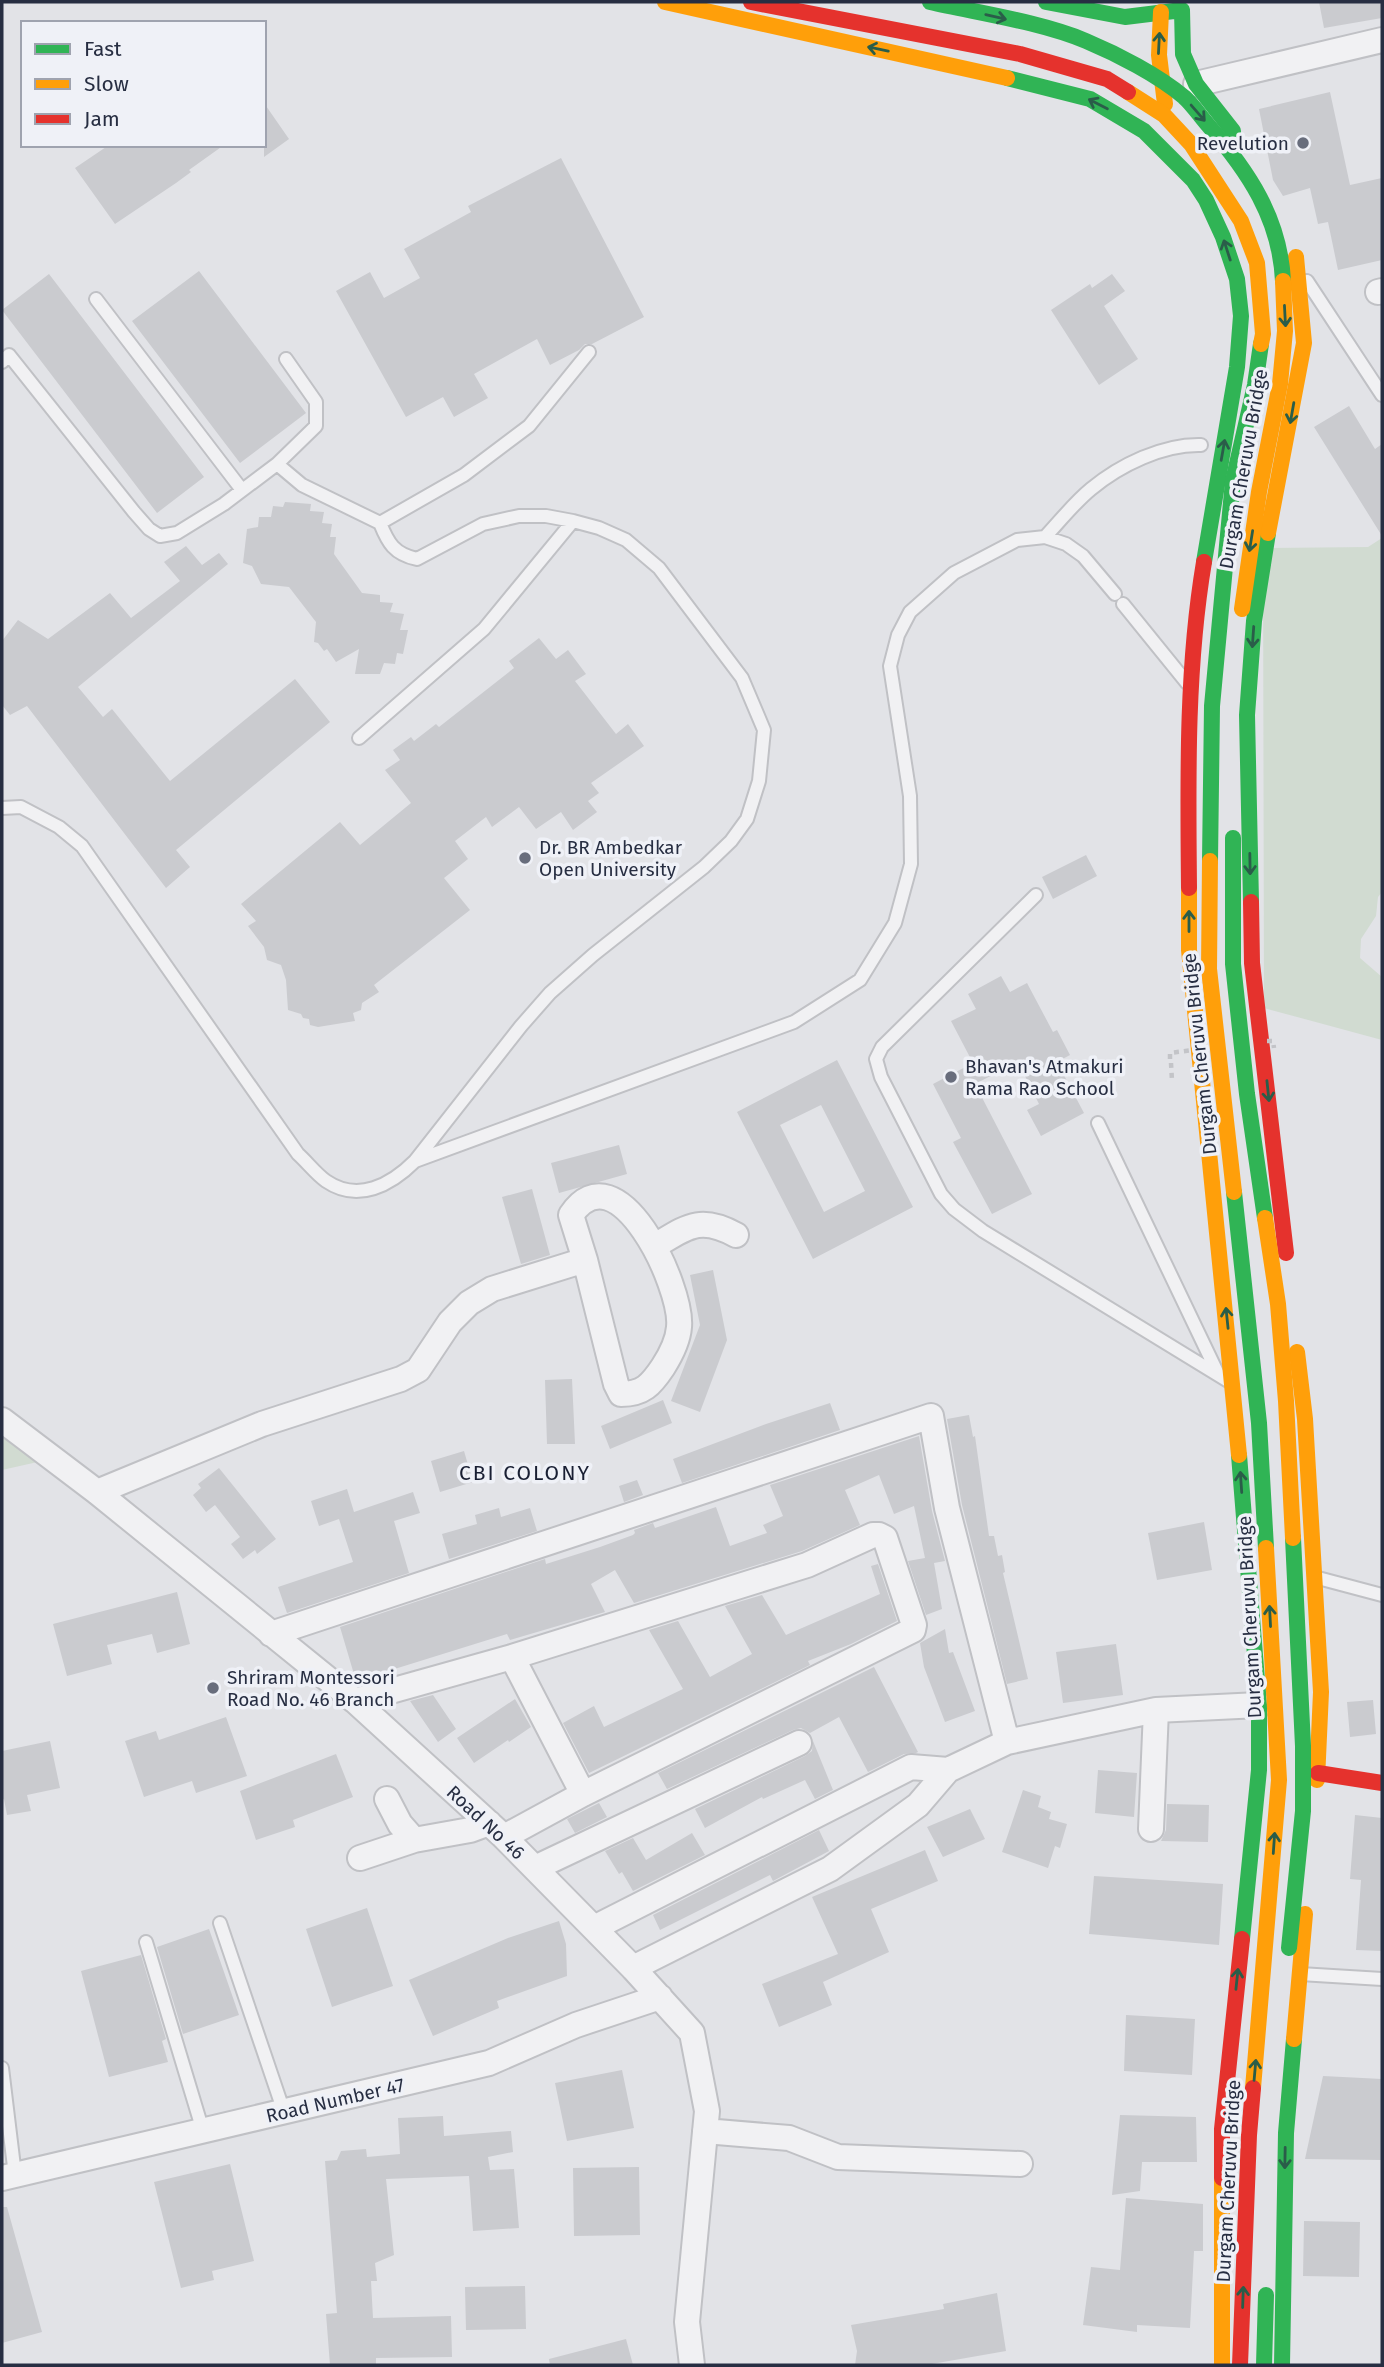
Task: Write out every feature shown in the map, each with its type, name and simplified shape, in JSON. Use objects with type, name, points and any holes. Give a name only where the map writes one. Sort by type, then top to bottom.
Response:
[{"type":"main road","points":[[665,2],[1032,83],[1090,99],[1143,131],[1193,180],[1206,200],[1223,237],[1237,279],[1241,316],[1237,367],[1201,581],[1192,662],[1188,811],[1189,950],[1234,1385],[1259,1705],[1259,1770],[1222,2129],[1222,2365]]},
{"type":"main road","name":"Durgam Cheruvu Bridge","points":[[751,2],[1020,54],[1107,79],[1164,115],[1191,144],[1241,221],[1256,263],[1262,334],[1255,384],[1233,481],[1212,705],[1209,942],[1209,970],[1259,1423],[1279,1780],[1249,2135],[1240,2365]]},
{"type":"main road","name":"Durgam Cheruvu Bridge","points":[[930,2],[1032,25],[1084,40],[1132,63],[1184,97],[1238,159],[1265,205],[1282,263],[1285,331],[1280,384],[1259,492],[1233,684],[1233,964],[1247,1094],[1278,1304],[1286,1401],[1303,1746],[1303,1811],[1271,2146],[1269,2215]]},
{"type":"main road","points":[[1045,2],[1125,16],[1171,6]]},
{"type":"main road","points":[[1171,6],[1159,55],[1172,159]]},
{"type":"main road","points":[[1171,6],[1183,54],[1196,85],[1245,146],[1263,174],[1293,243],[1298,267],[1304,343],[1271,514],[1254,621],[1247,715],[1252,963],[1305,1419],[1321,1692],[1318,1773],[1286,2133],[1282,2365]]},
{"type":"main road","points":[[1234,1385],[1305,1419]]},
{"type":"main road","points":[[1318,1773],[1382,1783]]},
{"type":"main road","points":[[1264,2365],[1266,2283]]},
{"type":"street","points":[[1196,85],[1382,40]]},
{"type":"street","points":[[598,1196],[621,1202],[655,1246],[678,1305],[679,1329],[669,1357],[654,1381],[635,1394],[621,1394],[616,1384],[585,1260],[571,1215],[580,1203],[598,1196]]},
{"type":"street","points":[[655,1246],[682,1230],[702,1223],[720,1226],[736,1235]]},
{"type":"street","points":[[97,1492],[262,1424],[401,1379],[418,1370],[450,1322],[469,1303],[492,1289],[585,1260]]},
{"type":"street","points":[[271,1634],[931,1416],[947,1508],[1007,1742]]},
{"type":"street","name":"Road No 46","points":[[2,1420],[97,1492],[355,1702],[536,1868],[692,2033],[707,2111],[687,2322],[692,2365]]},
{"type":"street","points":[[355,1702],[512,1657],[807,1565],[873,1535],[885,1538],[914,1625],[913,1630],[583,1794],[496,1830],[470,1830],[414,1840],[360,1858]]},
{"type":"street","points":[[512,1657],[583,1794]]},
{"type":"street","points":[[633,1968],[830,1869],[918,1805],[948,1770],[1007,1742],[1156,1710],[1259,1705]]},
{"type":"street","points":[[1151,1829],[1156,1710]]},
{"type":"street","points":[[536,1868],[799,1743]]},
{"type":"street","points":[[594,1928],[911,1767],[948,1770]]},
{"type":"street","points":[[387,1799],[400,1824],[414,1840]]},
{"type":"street","name":"Road Number 47","points":[[8,2176],[489,2063],[576,2025],[660,1997]]},
{"type":"street","points":[[705,2131],[789,2138],[838,2157],[1020,2164]]},
{"type":"lane","points":[[1298,267],[1382,395]]},
{"type":"lane","points":[[96,299],[242,490]]},
{"type":"lane","points":[[380,523],[464,475],[518,435],[544,408],[589,352]]},
{"type":"lane","points":[[2,362],[9,355],[134,512],[149,529],[160,536],[177,533],[242,490],[278,464],[316,426],[316,401],[286,359]]},
{"type":"lane","points":[[1045,537],[1091,489],[1126,467],[1161,449],[1201,444]]},
{"type":"lane","points":[[2,807],[21,807],[59,827],[82,846],[298,1154],[325,1181],[346,1191],[373,1189],[402,1174],[550,993],[593,955],[704,867],[731,841],[747,819],[759,781],[764,730],[742,678],[659,568],[626,540],[599,527],[573,521],[546,516],[519,516],[483,524],[417,559],[402,556],[388,544],[380,523],[302,485],[278,464]]},
{"type":"lane","points":[[359,738],[484,629],[573,521]]},
{"type":"lane","points":[[415,1161],[794,1022],[860,980],[895,923],[911,864],[910,796],[890,666],[898,635],[911,612],[954,573],[1017,540],[1045,537],[1066,544],[1083,556],[1192,690]]},
{"type":"lane","points":[[1036,895],[882,1046],[876,1059],[881,1077],[941,1194],[954,1209],[983,1231],[1234,1385]]},
{"type":"lane","points":[[1098,1123],[1219,1375]]},
{"type":"lane","points":[[1314,1577],[1382,1595]]},
{"type":"lane","points":[[219,1923],[284,2112]]},
{"type":"lane","points":[[146,1942],[203,2131]]},
{"type":"lane","points":[[1300,1974],[1382,1979]]},
{"type":"lane","points":[[2,2068],[8,2176]]},
{"type":"path","points":[[1170,1059],[1172,1081]]},
{"type":"shaded area","points":[[1382,538],[1382,892],[1378,897],[1376,916],[1361,939],[1360,958],[1382,977],[1382,1040],[1264,1008],[1263,548],[1368,547]]},
{"type":"shaded area","points":[[2,1425],[42,1461],[2,1470]]},
{"type":"building","points":[[1319,2],[1382,2],[1382,18],[1324,28]]},
{"type":"building","points":[[1330,92],[1350,185],[1382,178],[1382,260],[1338,270],[1328,222],[1318,224],[1310,188],[1283,196],[1273,180],[1259,109]]},
{"type":"building","points":[[266,106],[289,139],[264,157],[266,147]]},
{"type":"building","points":[[106,147],[221,147],[176,183],[115,224],[75,168]]},
{"type":"building","points":[[561,158],[644,317],[592,344],[585,344],[550,365],[537,339],[474,374],[488,398],[454,417],[443,397],[406,417],[336,291],[370,272],[384,298],[420,278],[404,249],[471,212],[468,206]]},
{"type":"building","points":[[199,271],[306,413],[240,463],[132,321]]},
{"type":"building","points":[[49,274],[204,477],[157,513],[2,310]]},
{"type":"building","points":[[1112,274],[1125,291],[1104,306],[1138,359],[1099,385],[1051,310],[1090,284],[1092,288]]},
{"type":"building","points":[[1349,406],[1375,449],[1382,444],[1382,536],[1314,427]]},
{"type":"building","points":[[285,502],[311,504],[310,511],[324,512],[322,523],[332,524],[330,537],[336,537],[334,554],[362,593],[380,595],[380,602],[393,603],[390,612],[404,614],[400,630],[408,630],[403,654],[397,653],[395,664],[384,663],[380,674],[355,674],[359,649],[336,662],[327,649],[324,651],[314,642],[316,622],[289,587],[261,584],[252,566],[243,563],[247,529],[258,527],[259,517],[271,517],[273,506],[283,507]]},
{"type":"building","points":[[186,546],[202,565],[219,553],[228,564],[78,687],[103,717],[112,709],[170,781],[295,679],[330,722],[176,850],[190,867],[166,888],[27,706],[10,715],[2,705],[2,641],[18,620],[48,639],[110,593],[131,618],[180,581],[164,562]]},
{"type":"building","points":[[539,638],[556,659],[568,650],[586,674],[575,681],[616,734],[628,724],[644,746],[591,783],[599,793],[588,801],[597,812],[573,830],[561,812],[536,829],[519,807],[492,827],[486,817],[455,841],[468,859],[444,878],[470,910],[374,985],[379,992],[362,1003],[361,1010],[353,1013],[355,1021],[318,1027],[310,1025],[309,1019],[288,1010],[286,980],[281,965],[267,960],[264,947],[248,926],[256,921],[241,904],[340,822],[360,845],[411,803],[385,770],[400,760],[393,750],[411,737],[414,741],[436,724],[439,727],[514,668],[509,661]]},
{"type":"building","points":[[1086,855],[1097,876],[1053,899],[1042,877]]},
{"type":"building","points":[[1001,976],[1010,992],[1027,983],[1053,1032],[1057,1030],[1070,1055],[1057,1062],[1084,1113],[1041,1136],[1027,1110],[1039,1104],[1018,1062],[975,1084],[1032,1194],[992,1214],[953,1142],[961,1138],[933,1084],[973,1063],[951,1021],[976,1009],[968,994]]},
{"type":"building","points":[[837,1060],[913,1207],[813,1259],[737,1112]],"holes":[[[821,1105],[865,1191],[824,1212],[780,1125]]]},
{"type":"building","points":[[619,1145],[627,1174],[559,1193],[551,1163]]},
{"type":"building","points":[[532,1189],[550,1255],[521,1264],[502,1197]]},
{"type":"building","points":[[713,1270],[727,1340],[700,1412],[671,1401],[700,1325],[690,1275]]},
{"type":"building","points":[[572,1379],[575,1444],[547,1444],[545,1380]]},
{"type":"building","points":[[663,1400],[672,1423],[610,1449],[601,1426]]},
{"type":"building","points":[[830,1403],[840,1430],[682,1483],[673,1459]]},
{"type":"building","points":[[969,1415],[973,1437],[975,1436],[989,1536],[994,1536],[998,1556],[1002,1555],[1003,1573],[1028,1679],[1007,1684],[962,1505],[947,1419]]},
{"type":"building","points":[[919,1436],[932,1511],[945,1561],[934,1563],[942,1609],[926,1615],[908,1561],[925,1558],[914,1506],[894,1514],[879,1475],[845,1490],[860,1525],[802,1551],[634,1603],[615,1570],[591,1584],[605,1612],[510,1640],[507,1634],[356,1681],[340,1627],[545,1559],[546,1564],[600,1547],[633,1535],[634,1530],[653,1523],[655,1528],[716,1507],[730,1546],[767,1533],[763,1525],[783,1516],[770,1485]]},
{"type":"building","points":[[464,1451],[473,1482],[440,1492],[431,1461]]},
{"type":"building","points":[[219,1468],[276,1539],[257,1554],[255,1550],[243,1559],[231,1544],[240,1537],[215,1505],[206,1512],[193,1495],[201,1488],[198,1484]]},
{"type":"building","points":[[637,1480],[643,1495],[624,1502],[619,1486]]},
{"type":"building","points":[[347,1489],[354,1512],[413,1492],[420,1513],[394,1521],[409,1573],[287,1613],[278,1587],[353,1562],[339,1519],[319,1526],[311,1501]]},
{"type":"building","points":[[499,1508],[501,1517],[530,1508],[537,1531],[449,1559],[442,1534],[477,1524],[475,1515]]},
{"type":"building","points":[[1204,1522],[1212,1570],[1157,1580],[1148,1533]]},
{"type":"building","points":[[878,1564],[897,1621],[851,1644],[808,1661],[810,1665],[589,1773],[563,1723],[594,1706],[604,1727],[683,1689],[649,1630],[678,1621],[710,1677],[752,1654],[725,1606],[762,1595],[786,1635],[880,1594],[871,1566]]},
{"type":"building","points":[[177,1592],[190,1644],[157,1653],[152,1634],[107,1645],[112,1664],[67,1676],[53,1624]]},
{"type":"building","points":[[945,1629],[949,1653],[953,1652],[975,1711],[945,1722],[924,1667],[920,1643]]},
{"type":"building","points":[[1116,1644],[1123,1695],[1063,1703],[1056,1652]]},
{"type":"building","points":[[874,1667],[918,1752],[904,1754],[868,1772],[839,1717],[810,1733],[801,1728],[793,1730],[667,1789],[658,1773]]},
{"type":"building","points":[[433,1695],[456,1729],[438,1742],[410,1701]]},
{"type":"building","points":[[515,1699],[531,1727],[474,1763],[457,1738]]},
{"type":"building","points":[[1373,1700],[1376,1734],[1350,1737],[1347,1702]]},
{"type":"building","points":[[226,1717],[247,1776],[196,1793],[192,1781],[144,1797],[125,1741],[156,1731],[159,1740]]},
{"type":"building","points":[[50,1741],[60,1788],[27,1795],[31,1811],[7,1815],[4,1799],[2,1800],[2,1751]]},
{"type":"building","points":[[813,1741],[833,1790],[815,1799],[805,1780],[763,1799],[762,1797],[705,1828],[695,1809],[805,1756],[812,1751]]},
{"type":"building","points":[[336,1754],[353,1797],[293,1820],[295,1827],[256,1840],[240,1791]]},
{"type":"building","points":[[1098,1770],[1137,1773],[1134,1817],[1095,1813]]},
{"type":"building","points":[[1023,1790],[1041,1796],[1038,1807],[1051,1812],[1049,1819],[1067,1824],[1060,1848],[1055,1846],[1048,1868],[1002,1852]]},
{"type":"building","points":[[599,1803],[607,1817],[575,1833],[567,1819]]},
{"type":"building","points":[[1167,1804],[1209,1805],[1208,1842],[1161,1841],[1166,1830]]},
{"type":"building","points":[[970,1809],[985,1839],[943,1857],[927,1827]]},
{"type":"building","points":[[1355,1815],[1382,1818],[1382,1951],[1356,1950],[1361,1880],[1350,1879]]},
{"type":"building","points":[[819,1830],[829,1851],[773,1881],[770,1875],[660,1930],[653,1915]]},
{"type":"building","points":[[692,1833],[705,1855],[633,1891],[605,1851],[633,1838],[646,1860]]},
{"type":"building","points":[[925,1850],[938,1881],[871,1909],[889,1952],[823,1982],[832,2005],[779,2027],[762,1984],[838,1954],[812,1897]]},
{"type":"building","points":[[1094,1876],[1223,1884],[1219,1945],[1089,1934]]},
{"type":"building","points":[[367,1908],[393,1986],[332,2007],[306,1929]]},
{"type":"building","points":[[559,1921],[566,1944],[567,1976],[497,2001],[499,2008],[433,2036],[409,1980],[508,1938]]},
{"type":"building","points":[[209,1929],[239,2015],[183,2034],[157,1947]]},
{"type":"building","points":[[141,1955],[166,2039],[162,2041],[168,2062],[109,2077],[81,1971]]},
{"type":"building","points":[[1126,2015],[1195,2019],[1192,2075],[1124,2071]]},
{"type":"building","points":[[622,2070],[634,2128],[567,2141],[555,2083]]},
{"type":"building","points":[[1323,2076],[1382,2079],[1382,2160],[1305,2159]]},
{"type":"building","points":[[1120,2115],[1196,2117],[1197,2162],[1142,2162],[1140,2191],[1112,2195]]},
{"type":"building","points":[[443,2116],[444,2136],[511,2131],[513,2152],[488,2157],[490,2170],[514,2169],[519,2228],[473,2231],[469,2176],[386,2179],[394,2255],[375,2263],[377,2281],[371,2281],[373,2318],[451,2316],[452,2357],[376,2358],[376,2365],[330,2365],[326,2314],[337,2313],[325,2161],[337,2160],[341,2151],[366,2149],[367,2157],[400,2154],[398,2118]]},
{"type":"building","points":[[230,2164],[254,2261],[212,2271],[214,2280],[181,2288],[154,2182]]},
{"type":"building","points":[[639,2167],[640,2235],[574,2236],[573,2168]]},
{"type":"building","points":[[1126,2198],[1203,2204],[1203,2251],[1194,2251],[1190,2328],[1137,2325],[1137,2332],[1083,2325],[1091,2267],[1120,2270]]},
{"type":"building","points":[[2,2207],[7,2207],[42,2332],[2,2343]]},
{"type":"building","points":[[1304,2221],[1360,2222],[1359,2277],[1303,2276]]},
{"type":"building","points":[[525,2286],[526,2329],[466,2330],[465,2287]]},
{"type":"building","points":[[997,2293],[1006,2351],[926,2365],[855,2365],[857,2351],[851,2325],[944,2309],[943,2304]]},
{"type":"building","points":[[626,2339],[633,2365],[550,2365],[549,2359]]},
{"type":"traffic: fast","points":[[930,2],[1030,23],[1068,34],[1137,66],[1184,97],[1249,178],[1276,237],[1283,281]]},
{"type":"traffic: fast","points":[[1046,2],[1125,17],[1182,10],[1183,54],[1196,84],[1233,131]]},
{"type":"traffic: fast","points":[[1007,78],[1090,99],[1144,131],[1193,180],[1206,200],[1223,237],[1237,279],[1241,316],[1237,367],[1204,562]]},
{"type":"traffic: fast","points":[[1210,861],[1212,706],[1233,481],[1255,385],[1261,344]]},
{"type":"traffic: fast","points":[[1251,902],[1247,715],[1254,621],[1268,533]]},
{"type":"traffic: fast","points":[[1233,838],[1233,964],[1247,1094],[1265,1218]]},
{"type":"traffic: fast","points":[[1234,1192],[1259,1423],[1266,1548]]},
{"type":"traffic: fast","points":[[1239,1455],[1259,1705],[1259,1770],[1242,1939]]},
{"type":"traffic: fast","points":[[1289,1948],[1303,1811],[1303,1746],[1293,1538]]},
{"type":"traffic: fast","points":[[1282,2365],[1286,2133],[1294,2039]]},
{"type":"traffic: fast","points":[[1264,2365],[1266,2295]]},
{"type":"traffic: slow","points":[[665,2],[1007,78]]},
{"type":"traffic: slow","points":[[1161,12],[1159,55],[1165,104]]},
{"type":"traffic: slow","points":[[1128,92],[1164,115],[1191,144],[1241,221],[1257,263],[1263,334],[1261,344]]},
{"type":"traffic: slow","points":[[1268,533],[1304,343],[1296,257]]},
{"type":"traffic: slow","points":[[1242,609],[1259,492],[1280,384],[1285,331],[1283,281]]},
{"type":"traffic: slow","points":[[1210,861],[1209,969],[1234,1192]]},
{"type":"traffic: slow","points":[[1189,888],[1189,950],[1239,1455]]},
{"type":"traffic: slow","points":[[1265,1218],[1278,1304],[1293,1538]]},
{"type":"traffic: slow","points":[[1297,1352],[1305,1419],[1321,1692],[1317,1780]]},
{"type":"traffic: slow","points":[[1253,2088],[1279,1780],[1266,1548]]},
{"type":"traffic: slow","points":[[1294,2039],[1305,1914]]},
{"type":"traffic: slow","points":[[1222,2178],[1222,2365]]},
{"type":"traffic: jam","points":[[751,2],[1020,54],[1107,79],[1128,92]]},
{"type":"traffic: jam","points":[[1189,888],[1191,684],[1204,562]]},
{"type":"traffic: jam","points":[[1251,902],[1252,963],[1286,1253]]},
{"type":"traffic: jam","points":[[1318,1773],[1382,1783]]},
{"type":"traffic: jam","points":[[1222,2178],[1222,2129],[1242,1939]]},
{"type":"traffic: jam","points":[[1240,2365],[1253,2088]]},
{"type":"place","name":"Revelution","points":[[1303,143]]},
{"type":"place","name":"Dr. BR Ambedkar Open University","points":[[525,858]]},
{"type":"place","name":"Bhavan's Atmakuri Rama Rao School","points":[[951,1077]]},
{"type":"place","name":"Shriram Montessori Road No. 46 Branch","points":[[213,1688]]},
{"type":"district","name":"CBI COLONY","points":[[525,1473]]}]
